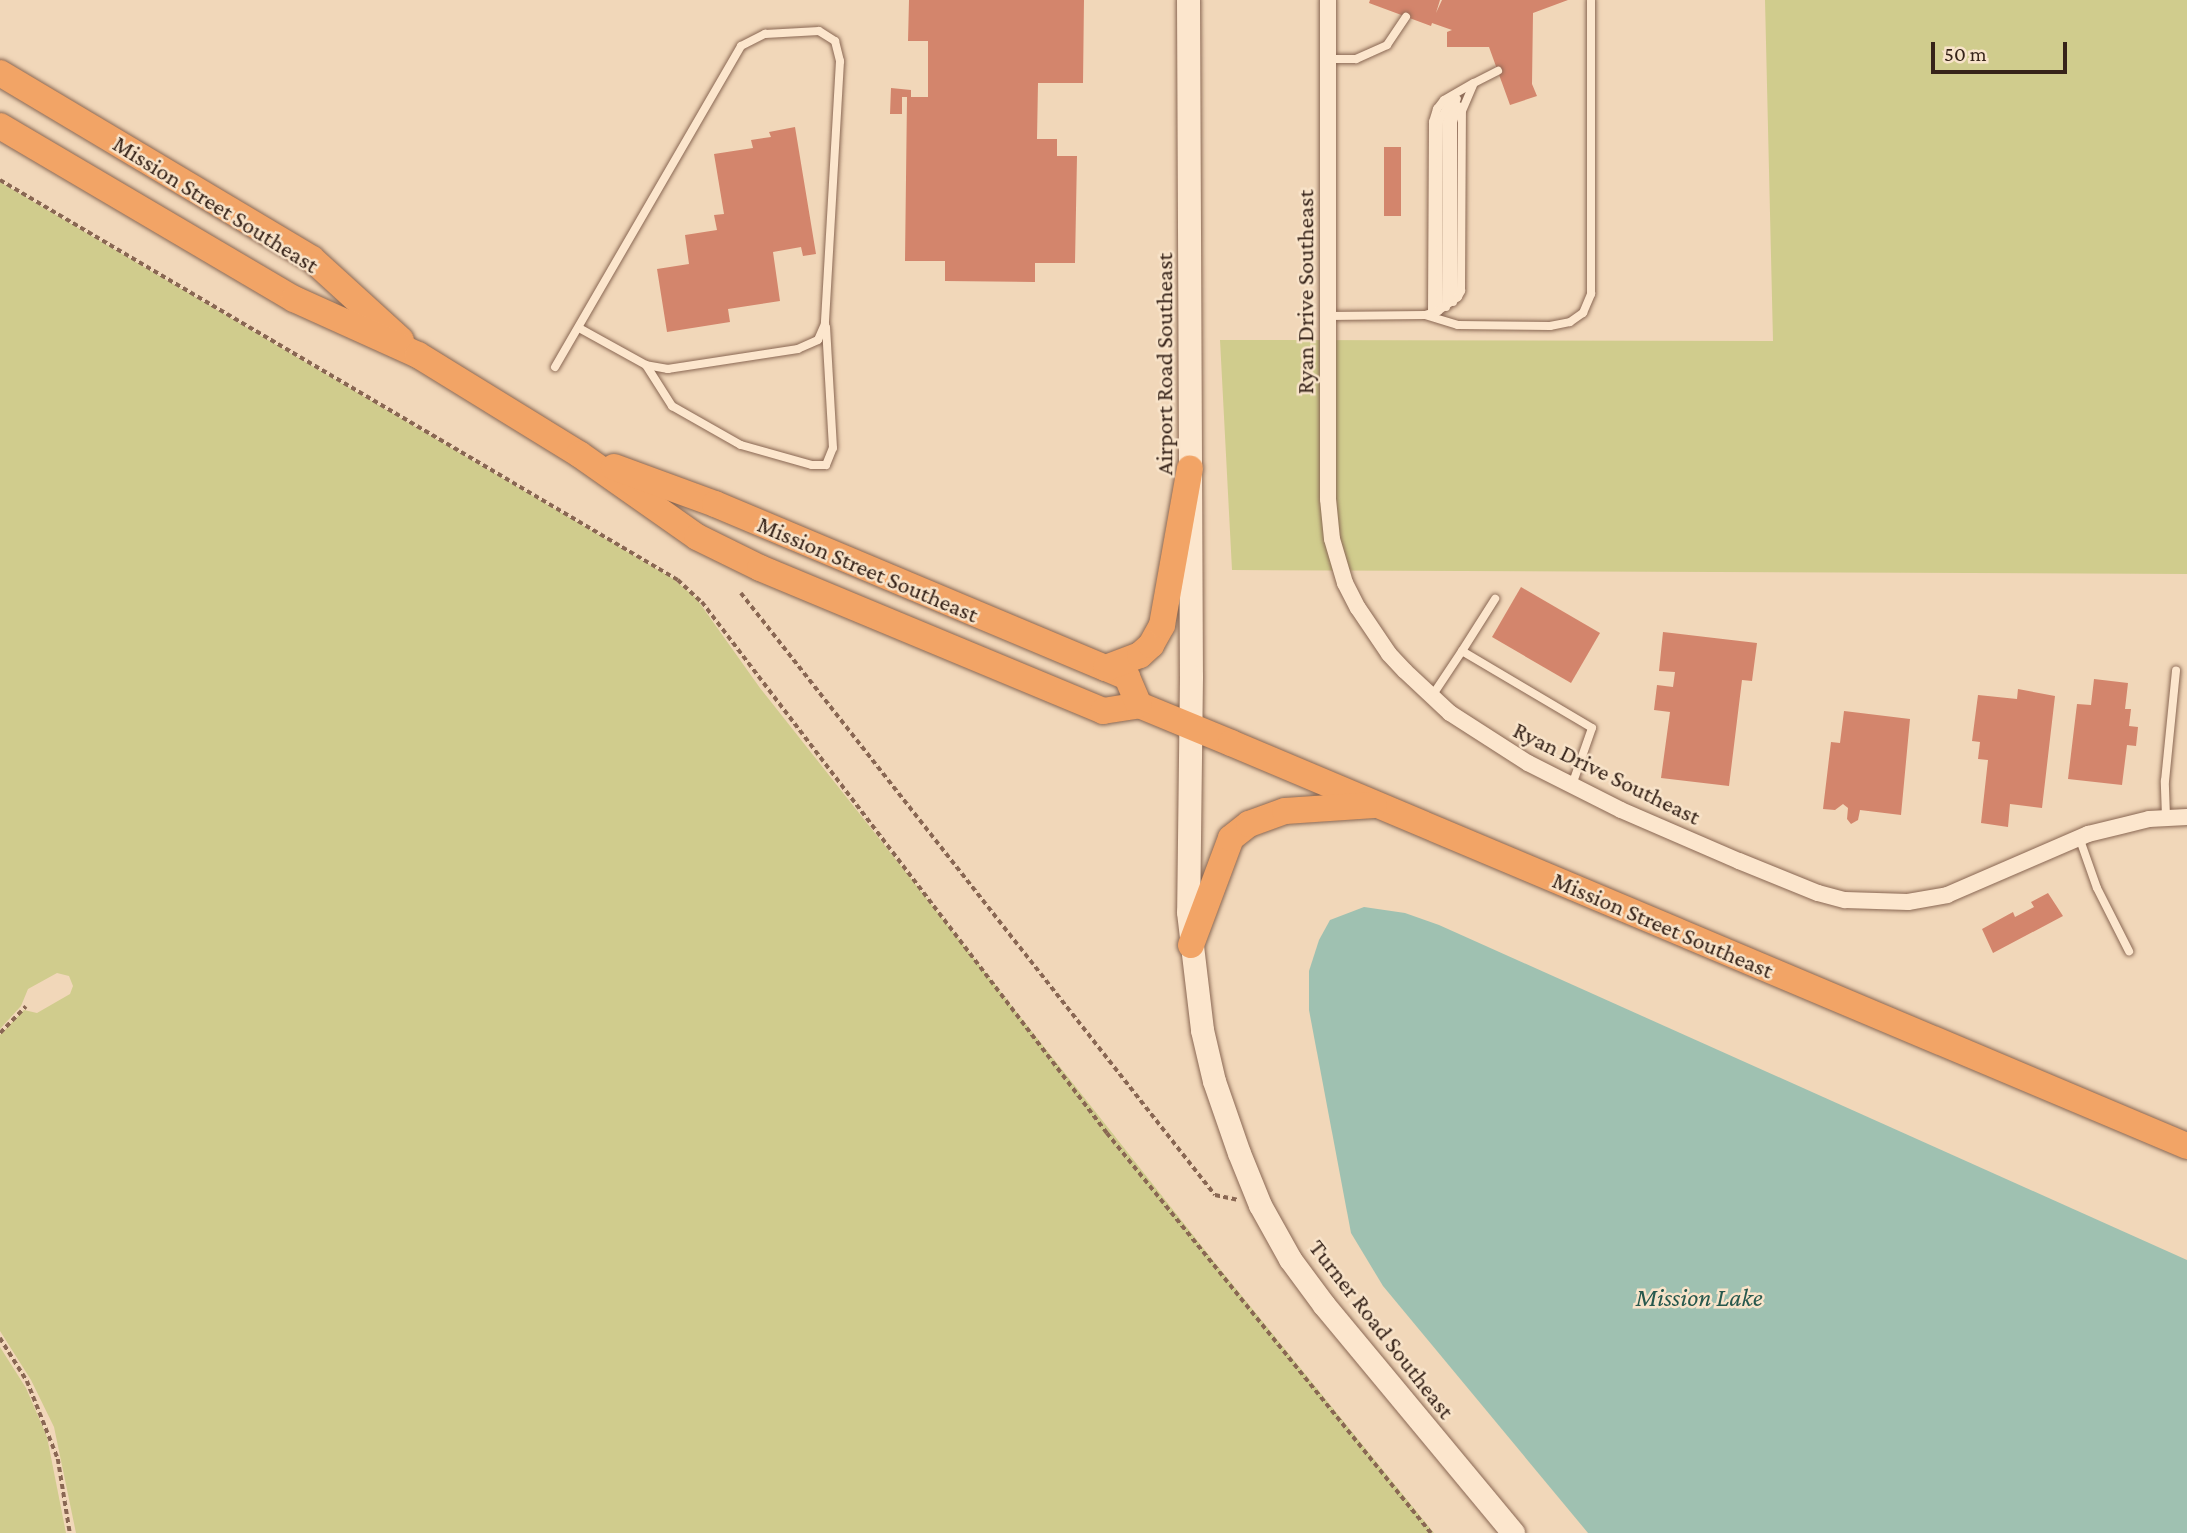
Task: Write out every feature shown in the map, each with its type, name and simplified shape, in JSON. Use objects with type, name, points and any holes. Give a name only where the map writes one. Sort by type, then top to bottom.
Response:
[{"type":"highway","name":"Mission Street Southeast","points":[[0,73],[312,259],[418,355]]},
{"type":"highway","name":"Mission Street Southeast","points":[[0,126],[295,299],[418,355],[579,454],[698,537],[760,568],[1104,711],[1139,705],[2187,1146]]},
{"type":"highway","name":"Mission Street Southeast","points":[[579,454],[715,504],[1127,677],[1139,705]]},
{"type":"highway","points":[[1106,668],[1140,655],[1151,645],[1161,625],[1190,468]]},
{"type":"highway","points":[[1191,945],[1230,838],[1249,824],[1285,811],[1380,805]]},
{"type":"main road","name":"Airport Road Southeast","points":[[1188,0],[1191,728]]},
{"type":"main road","name":"Turner Road Southeast","points":[[1191,728],[1188,845],[1191,945],[1202,1030],[1214,1082],[1260,1205],[1290,1259],[1324,1305],[1513,1533]]},
{"type":"street","name":"Ryan Drive Southeast","points":[[1328,0],[1328,499],[1338,564],[1358,608],[1389,654],[1432,696],[1483,735],[1528,764],[1621,810],[1790,883],[1845,900],[1908,902],[1947,895],[2079,837],[2166,817],[2187,817]]},
{"type":"lane","points":[[1328,316],[1439,310],[1458,325],[1550,326],[1570,323],[1583,313],[1591,294],[1591,0]]},
{"type":"lane","points":[[1328,59],[1356,59],[1387,45],[1406,17]]},
{"type":"lane","points":[[555,367],[741,46],[765,34],[819,32],[835,41],[840,61],[825,324],[833,448],[826,464],[812,465],[741,445],[672,406],[646,365]]},
{"type":"lane","points":[[1439,310],[1439,121],[1451,99],[1498,71]]},
{"type":"lane","points":[[1439,310],[1453,122],[1456,111],[1474,83]]},
{"type":"lane","points":[[579,328],[646,365],[668,369],[798,349],[818,340],[825,324]]},
{"type":"lane","points":[[1432,696],[1495,599]]},
{"type":"lane","points":[[1462,650],[1592,728],[1572,785]]},
{"type":"lane","points":[[2166,817],[2165,781],[2176,671]]},
{"type":"lane","points":[[2079,837],[2097,888],[2129,951]]},
{"type":"path","points":[[0,180],[678,580],[702,602],[1107,1133],[1431,1533]]},
{"type":"path","points":[[741,593],[1214,1195],[1260,1205]]},
{"type":"path","points":[[0,1033],[26,1006]]},
{"type":"path","points":[[0,1338],[27,1381],[58,1459],[70,1533]]},
{"type":"shaded area","points":[[1765,0],[2187,0],[2187,574],[1232,570],[1220,340],[1773,341]]},
{"type":"shaded area","points":[[0,182],[672,578],[696,598],[760,688],[1212,1259],[1434,1533],[76,1533],[54,1427],[31,1380],[0,1331],[0,1035],[24,1010],[37,1013],[70,994],[73,986],[69,976],[57,973],[28,989],[21,1006],[0,1029]]},
{"type":"shaded area","points":[[0,1347],[26,1388],[47,1437],[66,1533],[0,1533]]},
{"type":"water","name":"Mission Lake","points":[[1364,907],[1405,913],[1439,925],[2187,1260],[2187,1533],[1588,1533],[1383,1286],[1351,1233],[1309,1010],[1309,971],[1319,940],[1330,920]]},
{"type":"building","points":[[909,0],[1084,0],[1083,83],[1038,83],[1037,139],[1057,139],[1057,156],[1077,156],[1075,263],[1035,263],[1035,282],[945,281],[945,261],[905,261],[907,97],[902,97],[902,114],[890,114],[891,88],[911,90],[911,97],[928,97],[928,41],[908,41]]},
{"type":"building","points":[[1370,0],[1440,0],[1436,13],[1442,0],[1568,0],[1533,13],[1532,84],[1537,96],[1510,105],[1489,47],[1447,47],[1447,32],[1452,30],[1432,23],[1431,26],[1369,3]]},
{"type":"building","points":[[795,127],[816,254],[803,256],[801,247],[773,252],[780,301],[728,309],[730,322],[667,332],[657,269],[689,264],[685,235],[717,230],[714,215],[724,214],[714,154],[753,148],[751,140],[771,137],[769,132]]},
{"type":"building","points":[[1384,147],[1401,147],[1401,216],[1384,216]]},
{"type":"building","points":[[1521,587],[1600,633],[1571,683],[1492,637]]},
{"type":"building","points":[[1663,632],[1757,643],[1752,681],[1742,680],[1729,786],[1661,778],[1670,712],[1654,710],[1657,685],[1673,687],[1675,672],[1659,671]]},
{"type":"building","points":[[2094,679],[2128,683],[2125,709],[2131,709],[2129,726],[2138,727],[2136,746],[2127,745],[2122,785],[2068,779],[2077,704],[2091,705]]},
{"type":"building","points":[[2018,689],[2055,696],[2042,808],[2010,804],[2008,827],[1981,823],[1988,760],[1978,759],[1980,742],[1972,741],[1978,695],[2017,699]]},
{"type":"building","points":[[1844,711],[1910,719],[1901,815],[1860,810],[1858,820],[1851,824],[1847,819],[1848,808],[1843,804],[1835,810],[1823,809],[1831,742],[1840,743]]},
{"type":"building","points":[[2048,893],[2063,916],[1993,953],[1982,929],[2013,912],[2015,917],[2034,907],[2031,902]]}]
